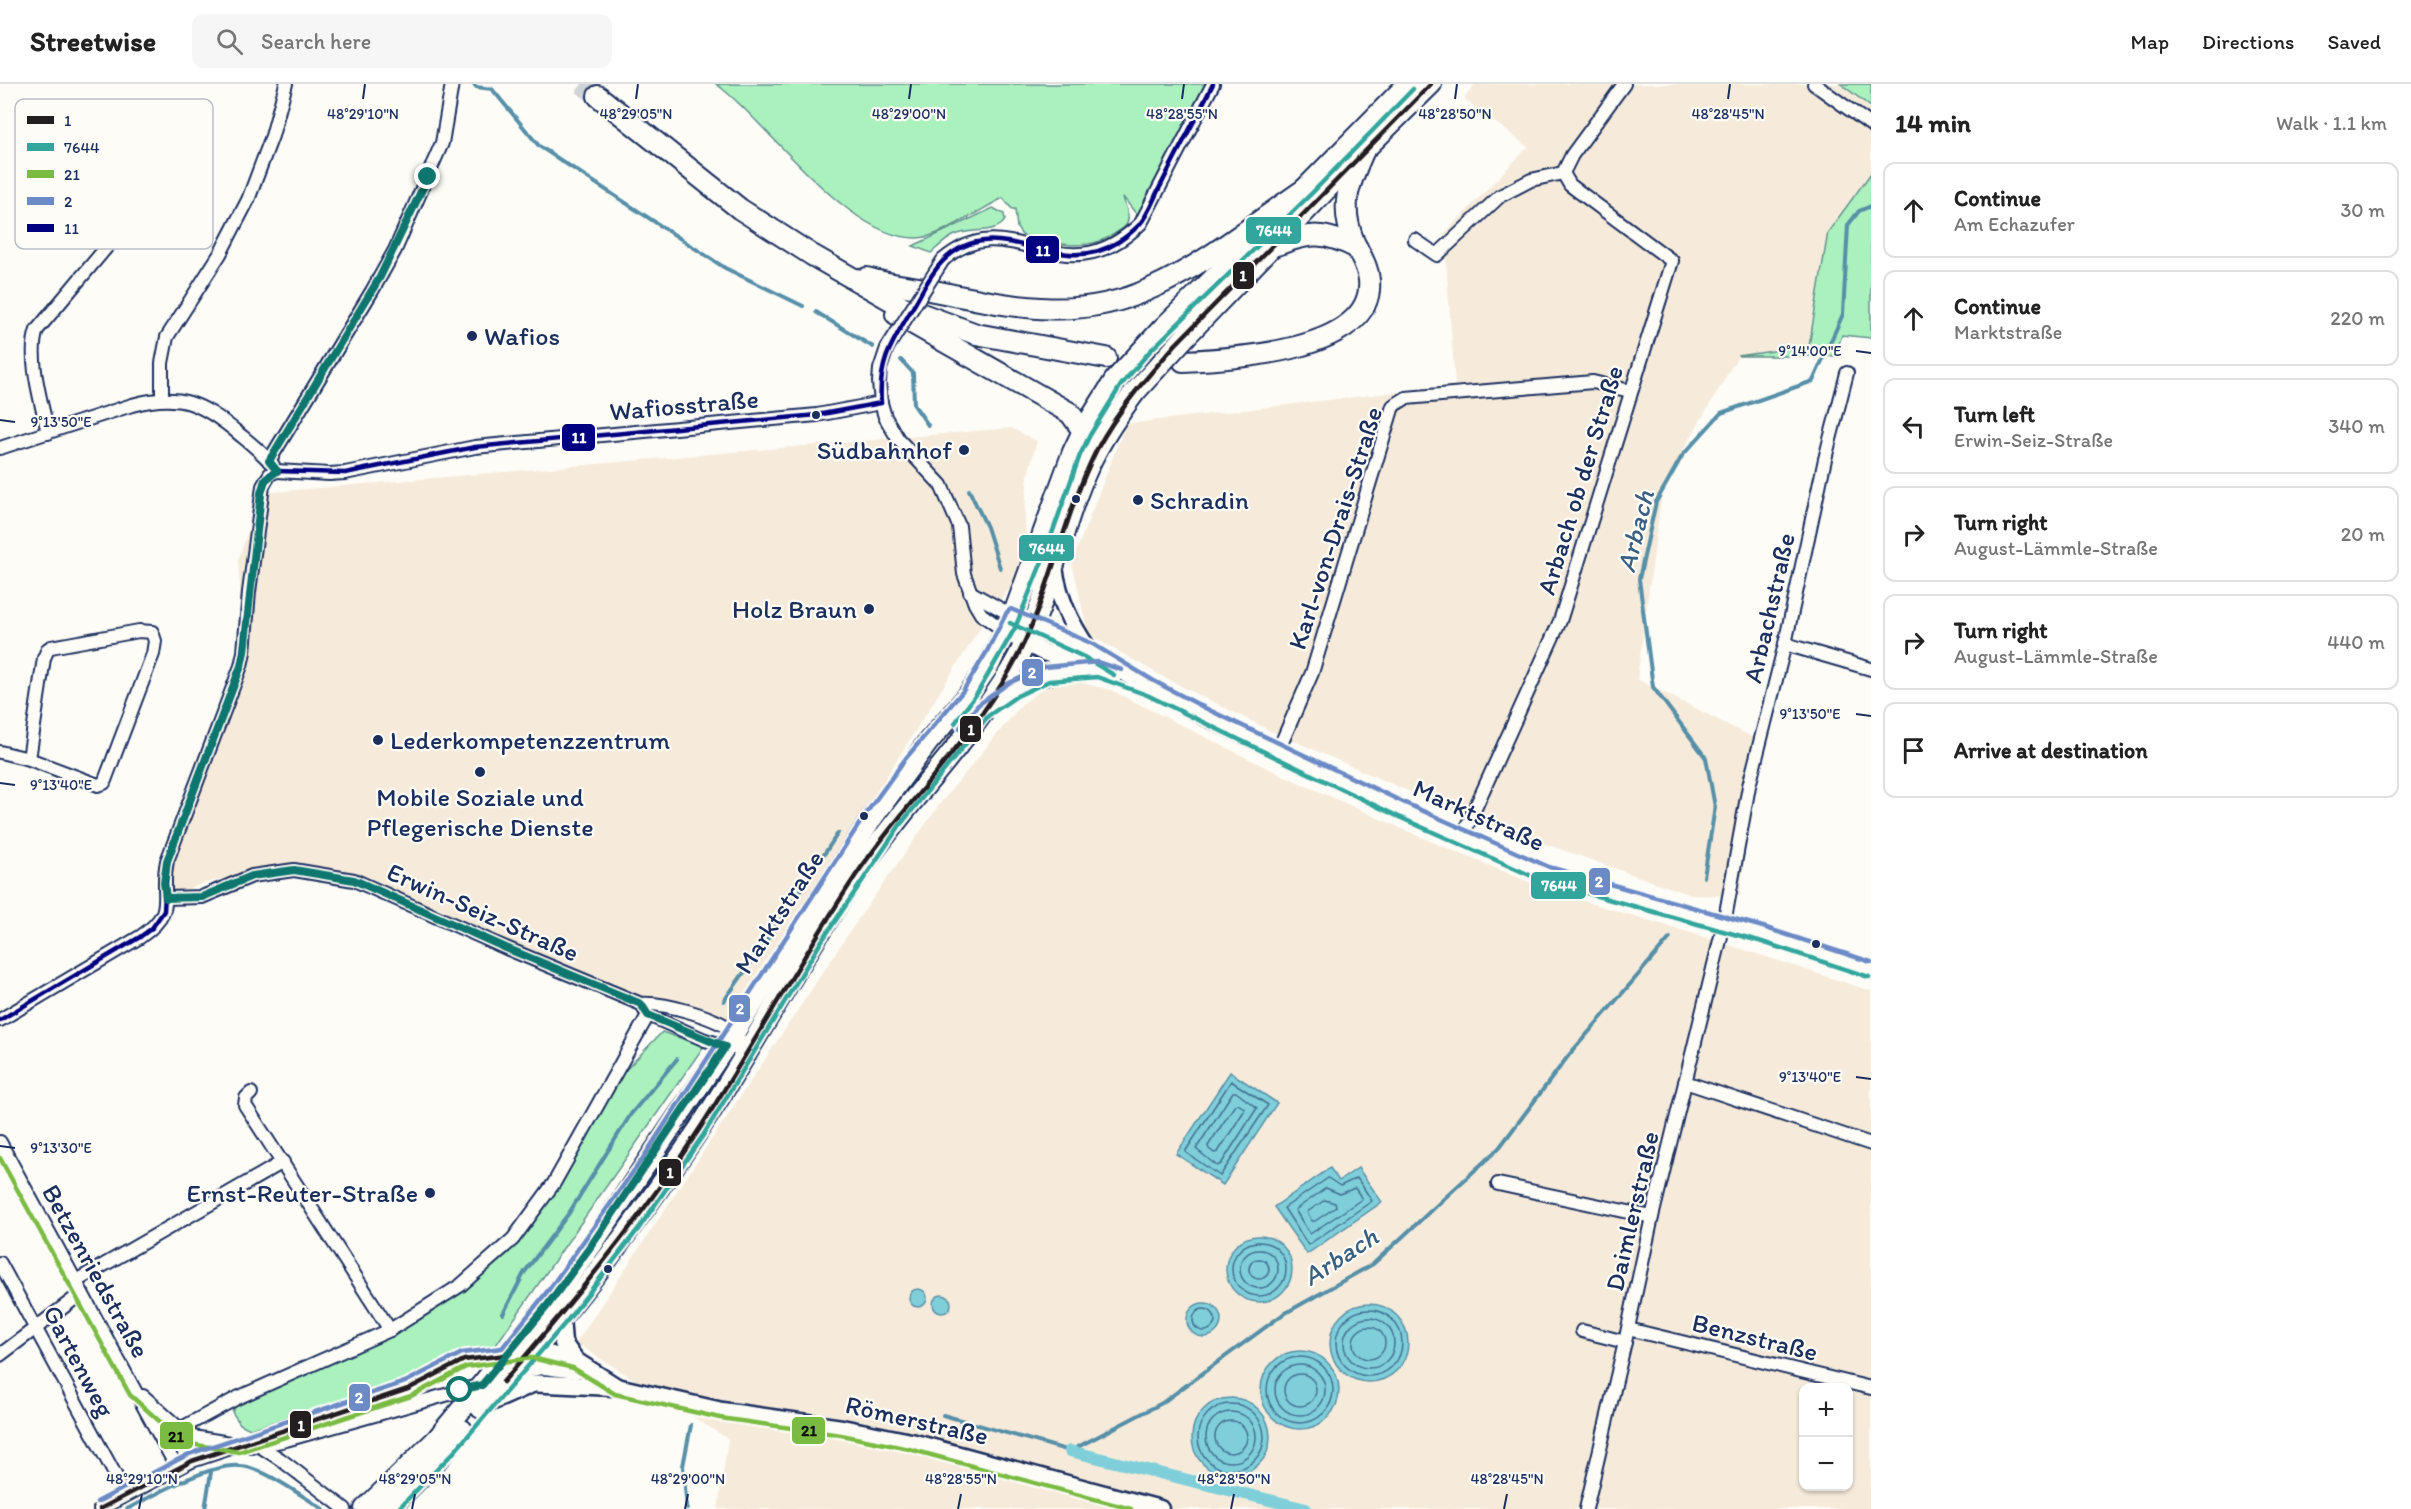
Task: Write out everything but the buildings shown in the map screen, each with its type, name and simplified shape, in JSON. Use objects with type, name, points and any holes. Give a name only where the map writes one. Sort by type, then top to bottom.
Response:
[{"type":"main road","points":[[840,271],[885,284],[1030,309],[1090,307],[1130,297],[1172,278],[1308,187],[1408,84]]},
{"type":"main road","points":[[1010,624],[1029,634],[1089,466],[1112,424],[1134,393],[1364,150],[1431,84]]},
{"type":"main road","points":[[598,96],[740,209],[840,271],[903,306],[941,323],[976,334],[1106,358]]},
{"type":"main road","points":[[1183,362],[1232,358],[1292,347],[1332,335],[1348,325],[1359,313],[1367,298],[1369,282],[1366,266],[1345,214],[1346,199],[1364,150]]},
{"type":"main road","name":"Marktstraße","points":[[500,1373],[593,1243],[729,1040],[872,818],[928,742],[967,697],[989,665],[1010,624],[1072,452],[1115,380],[1162,329],[1308,187]]},
{"type":"main road","points":[[1271,248],[1300,236],[1312,234],[1334,238],[1357,248]]},
{"type":"main road","points":[[840,271],[886,308],[1070,413],[1083,431]]},
{"type":"main road","points":[[885,284],[1028,344]]},
{"type":"main road","points":[[1054,568],[1062,604],[1088,650]]},
{"type":"main road","name":"Marktstraße","points":[[1029,634],[1043,652],[1150,688]]},
{"type":"main road","name":"Marktstraße","points":[[1029,634],[1088,650],[1150,688],[1278,751],[1546,874],[1724,924],[1871,969]]},
{"type":"main road","name":"Marktstraße","points":[[500,1373],[532,1350],[633,1224],[698,1130],[859,872],[894,821],[983,711],[1011,669],[1029,634]]},
{"type":"main road","points":[[983,711],[1013,689],[1047,674],[1098,669]]},
{"type":"main road","points":[[561,1316],[563,1343],[576,1361]]},
{"type":"main road","name":"Römerstraße","points":[[532,1350],[576,1361],[617,1387],[722,1411],[842,1428],[911,1442],[1160,1509]]},
{"type":"main road","name":"Römerstraße","points":[[500,1373],[544,1366],[593,1373]]},
{"type":"main road","points":[[500,1373],[535,1383],[617,1387]]},
{"type":"main road","points":[[388,1509],[435,1462],[482,1407],[500,1373]]},
{"type":"main road","points":[[365,1509],[500,1373]]},
{"type":"main road","points":[[482,1407],[535,1383]]},
{"type":"street","points":[[162,399],[162,363],[167,337],[220,254],[248,200],[272,136],[286,84]]},
{"type":"street","points":[[0,1020],[154,927],[164,914],[166,898],[164,883],[169,855],[241,666],[261,493],[265,480],[395,250],[442,143],[452,84]]},
{"type":"street","points":[[1010,624],[981,614],[964,574],[959,526],[940,484],[893,432],[881,403],[880,369],[887,348],[943,260],[964,245],[989,239],[1068,255],[1096,252],[1120,242],[1141,224],[1213,84]]},
{"type":"street","points":[[1415,240],[1437,255],[1500,196],[1531,180],[1563,173],[1572,155],[1624,84]]},
{"type":"street","points":[[1814,84],[1871,125]]},
{"type":"street","name":"Arbach ob der Straße","points":[[1462,837],[1560,621],[1672,261],[1570,185],[1563,173]]},
{"type":"street","points":[[48,432],[33,355],[34,338],[37,330],[105,249]]},
{"type":"street","name":"Arbachstraße","points":[[1724,924],[1749,786],[1785,644],[1825,459],[1847,373]]},
{"type":"street","name":"Karl-von-Drais-Straße","points":[[1278,751],[1312,673],[1393,406],[1406,398],[1593,382],[1630,392]]},
{"type":"street","points":[[0,448],[132,405],[162,399],[190,402],[208,410],[273,466]]},
{"type":"street","name":"Wafiosstraße","points":[[273,466],[329,474],[345,473],[475,447],[817,415],[881,403]]},
{"type":"street","points":[[970,592],[1010,624]]},
{"type":"street","points":[[0,752],[29,759],[95,784],[104,783],[153,654],[155,641],[152,632],[139,631],[51,646],[48,649],[44,658],[29,759]]},
{"type":"street","points":[[1785,644],[1871,669]]},
{"type":"street","name":"Erwin-Seiz-Straße","points":[[166,898],[202,897],[252,876],[294,870],[354,880],[645,1009],[729,1040],[747,1052]]},
{"type":"street","name":"Daimlerstraße","points":[[1586,1509],[1627,1336],[1652,1216],[1724,924]]},
{"type":"street","name":"Erwin-Seiz-Straße","points":[[645,1009],[651,1003],[716,1021],[729,1040]]},
{"type":"street","points":[[180,1429],[237,1398],[390,1330],[461,1286],[513,1239],[554,1183],[645,1009]]},
{"type":"street","points":[[1685,1082],[1871,1144]]},
{"type":"street","points":[[251,1093],[246,1098],[245,1105],[390,1330]]},
{"type":"street","name":"Betzenriedstraße","points":[[0,1142],[177,1468]]},
{"type":"street","points":[[0,1355],[36,1328],[79,1287],[283,1162]]},
{"type":"street","points":[[1498,1184],[1652,1216]]},
{"type":"street","name":"Gartenweg","points":[[0,1263],[118,1480]]},
{"type":"street","name":"Benzstraße","points":[[1582,1331],[1627,1336],[1871,1388]]},
{"type":"street","points":[[100,1509],[192,1461],[408,1389],[464,1359],[500,1373]]},
{"type":"street","points":[[192,1461],[286,1440],[500,1373]]},
{"type":"street","name":"Betzenriedstraße","points":[[136,1391],[180,1429],[193,1437],[237,1445]]},
{"type":"street","points":[[280,1459],[286,1440]]},
{"type":"street","points":[[258,1445],[345,1509]]},
{"type":"shaded area","points":[[1475,84],[1841,84],[1871,107],[1871,173],[1828,232],[1809,346],[1738,356],[1663,485],[1637,679],[1758,740],[1740,896],[1691,895],[1460,814],[1271,731],[1167,679],[1088,634],[1072,562],[1126,424],[1455,385],[1444,234],[1528,147],[1464,99]]},
{"type":"shaded area","points":[[1011,428],[1037,441],[1028,474],[1025,511],[1026,549],[1014,584],[994,606],[866,809],[721,1030],[354,877],[252,872],[201,884],[166,898],[165,874],[244,652],[238,560],[261,493]]},
{"type":"shaded area","points":[[1078,682],[1111,690],[1269,769],[1416,835],[1553,892],[1695,934],[1871,991],[1871,1509],[718,1509],[728,1439],[576,1343],[859,918],[939,805],[1022,704],[1041,690],[1058,684]]},
{"type":"green space","points":[[716,84],[1211,84],[1141,220],[1123,197],[1128,216],[1124,227],[1106,239],[1094,243],[1070,245],[1022,235],[1017,228],[1015,209],[1012,209],[1003,198],[953,226],[925,237],[898,236],[870,224],[814,180],[737,102]]},
{"type":"green space","points":[[1841,84],[1871,84],[1871,107]]},
{"type":"green space","points":[[1871,173],[1871,338],[1842,335],[1835,356],[1738,356],[1809,346],[1828,232]]},
{"type":"green space","points":[[993,208],[1004,214],[1005,220],[996,227],[955,235],[931,253],[913,246]]},
{"type":"green space","points":[[662,1032],[704,1046],[489,1355],[250,1429],[240,1424],[232,1412],[238,1402],[393,1334],[516,1240],[601,1096]]},
{"type":"water","points":[[1230,1072],[1277,1103],[1223,1185],[1176,1154]]},
{"type":"water","points":[[1330,1168],[1339,1181],[1358,1168],[1382,1202],[1307,1254],[1274,1207]]},
{"type":"water","points":[[1259,1236],[1272,1239],[1282,1246],[1289,1256],[1292,1269],[1289,1282],[1282,1292],[1272,1299],[1259,1302],[1246,1299],[1236,1292],[1229,1282],[1226,1269],[1229,1256],[1236,1246],[1246,1239]]},
{"type":"water","points":[[918,1289],[924,1292],[927,1298],[924,1304],[918,1307],[912,1304],[909,1298],[912,1292]]},
{"type":"water","points":[[942,1295],[948,1298],[951,1304],[948,1310],[942,1313],[936,1310],[933,1304],[936,1298]]},
{"type":"water","points":[[1204,1303],[1216,1308],[1221,1320],[1216,1332],[1204,1337],[1192,1332],[1187,1320],[1192,1308]]},
{"type":"water","points":[[1369,1304],[1384,1307],[1396,1316],[1405,1328],[1408,1343],[1405,1358],[1396,1370],[1384,1379],[1369,1382],[1354,1379],[1342,1370],[1333,1358],[1330,1343],[1333,1328],[1342,1316],[1354,1307]]},
{"type":"water","points":[[1300,1351],[1315,1354],[1327,1363],[1336,1375],[1339,1390],[1336,1405],[1327,1417],[1315,1426],[1300,1429],[1285,1426],[1273,1417],[1264,1405],[1261,1390],[1264,1375],[1273,1363],[1285,1354]]},
{"type":"water","points":[[1231,1398],[1246,1401],[1258,1410],[1267,1422],[1270,1437],[1267,1452],[1258,1464],[1246,1473],[1231,1476],[1216,1473],[1204,1464],[1195,1452],[1192,1437],[1195,1422],[1204,1410],[1216,1401]]},
{"type":"waterway","points":[[474,84],[476,87],[492,89],[539,146],[725,268],[803,306]]},
{"type":"waterway","name":"Arbach","points":[[1704,877],[1715,807],[1706,758],[1653,687],[1639,579],[1656,502],[1682,456],[1721,413],[1813,381],[1843,314],[1848,225],[1859,211],[1871,206]]},
{"type":"waterway","points":[[816,312],[873,347]]},
{"type":"waterway","points":[[901,360],[913,373],[914,405],[928,425]]},
{"type":"waterway","points":[[969,490],[987,527],[1000,568]]},
{"type":"waterway","points":[[724,1001],[838,833]]},
{"type":"waterway","name":"Arbach","points":[[943,1415],[1070,1451],[1162,1403],[1282,1315],[1373,1264],[1499,1148],[1569,1055],[1670,938]]},
{"type":"waterway","points":[[503,1314],[524,1273],[569,1213],[631,1114],[677,1059]]},
{"type":"waterway","name":"Arbach","points":[[687,1509],[683,1466],[691,1425]]},
{"type":"waterway","points":[[1070,1451],[1306,1509]]},
{"type":"waterway","points":[[127,1509],[167,1488],[214,1469],[228,1466],[240,1466],[260,1471],[323,1509]]},
{"type":"waterway","points":[[205,1509],[211,1472]]},
{"type":"tunnel","points":[[582,84],[598,96]]},
{"type":"transit line","name":"11","points":[[881,403],[882,375],[888,352],[926,283],[943,261],[963,246],[984,241],[1006,242],[1072,254],[1095,252],[1118,242],[1139,225],[1146,216],[1213,84]]},
{"type":"transit line","name":"1","points":[[503,1382],[582,1289],[656,1192],[722,1094],[856,875],[993,697],[1024,643],[1046,588],[1074,504],[1097,449],[1124,407],[1176,344],[1431,84]]},
{"type":"transit line","name":"7644","points":[[955,723],[978,692],[1015,628],[1043,559],[1080,455],[1121,385],[1150,351],[1313,192],[1413,89]]},
{"type":"transit line","name":"11","points":[[277,471],[345,473],[475,447],[817,415],[881,403]]},
{"type":"transit line","name":"11","points":[[0,1020],[140,937],[152,928],[164,911],[167,861],[241,666],[263,486],[270,474],[277,471]]},
{"type":"transit line","name":"2","points":[[97,1502],[189,1454],[405,1382],[462,1353],[502,1348],[550,1288],[643,1158],[867,812],[906,758],[963,691],[1007,612],[1011,609],[1091,643],[1154,681],[1205,708],[1405,803],[1549,867],[1763,927],[1871,962]]},
{"type":"transit line","name":"7644","points":[[1010,623],[1084,657],[1114,675]]},
{"type":"transit line","name":"2","points":[[960,728],[978,705],[1009,683],[1045,667],[1098,662],[1122,670]]},
{"type":"transit line","name":"7644","points":[[398,1509],[454,1452],[567,1321],[639,1228],[704,1134],[821,942],[900,825],[988,716],[1017,696],[1049,681],[1097,677],[1147,695],[1399,817],[1543,881],[1759,941],[1869,977]]},
{"type":"transit line","name":"21","points":[[0,1158],[130,1395],[175,1435],[191,1444],[239,1452],[411,1396],[466,1367],[532,1358],[573,1368],[615,1394],[720,1418],[841,1435],[909,1449],[1131,1509]]},
{"type":"transit line","name":"1","points":[[100,1509],[192,1461],[408,1389],[464,1360],[506,1355]]},
{"type":"place","name":"Wafios","points":[[472,336]]},
{"type":"place","name":"Südbahnhof","points":[[964,450]]},
{"type":"place","name":"Schradin","points":[[1138,500]]},
{"type":"place","name":"Holz Braun","points":[[869,609]]},
{"type":"place","name":"Lederkompetenzzentrum","points":[[378,740]]},
{"type":"place","name":"Mobile Soziale und Pflegerische Dienste","points":[[480,772]]},
{"type":"place","name":"Ernst-Reuter-Straße","points":[[430,1193]]},
{"type":"route","points":[[428,177],[395,250],[380,277],[269,461],[277,471],[265,480],[261,493],[241,666],[171,848],[164,883],[166,898],[191,898],[211,894],[252,876],[294,870],[354,880],[506,948],[641,1004],[648,1015],[725,1047],[593,1243],[547,1306],[482,1385],[460,1390]]}]
